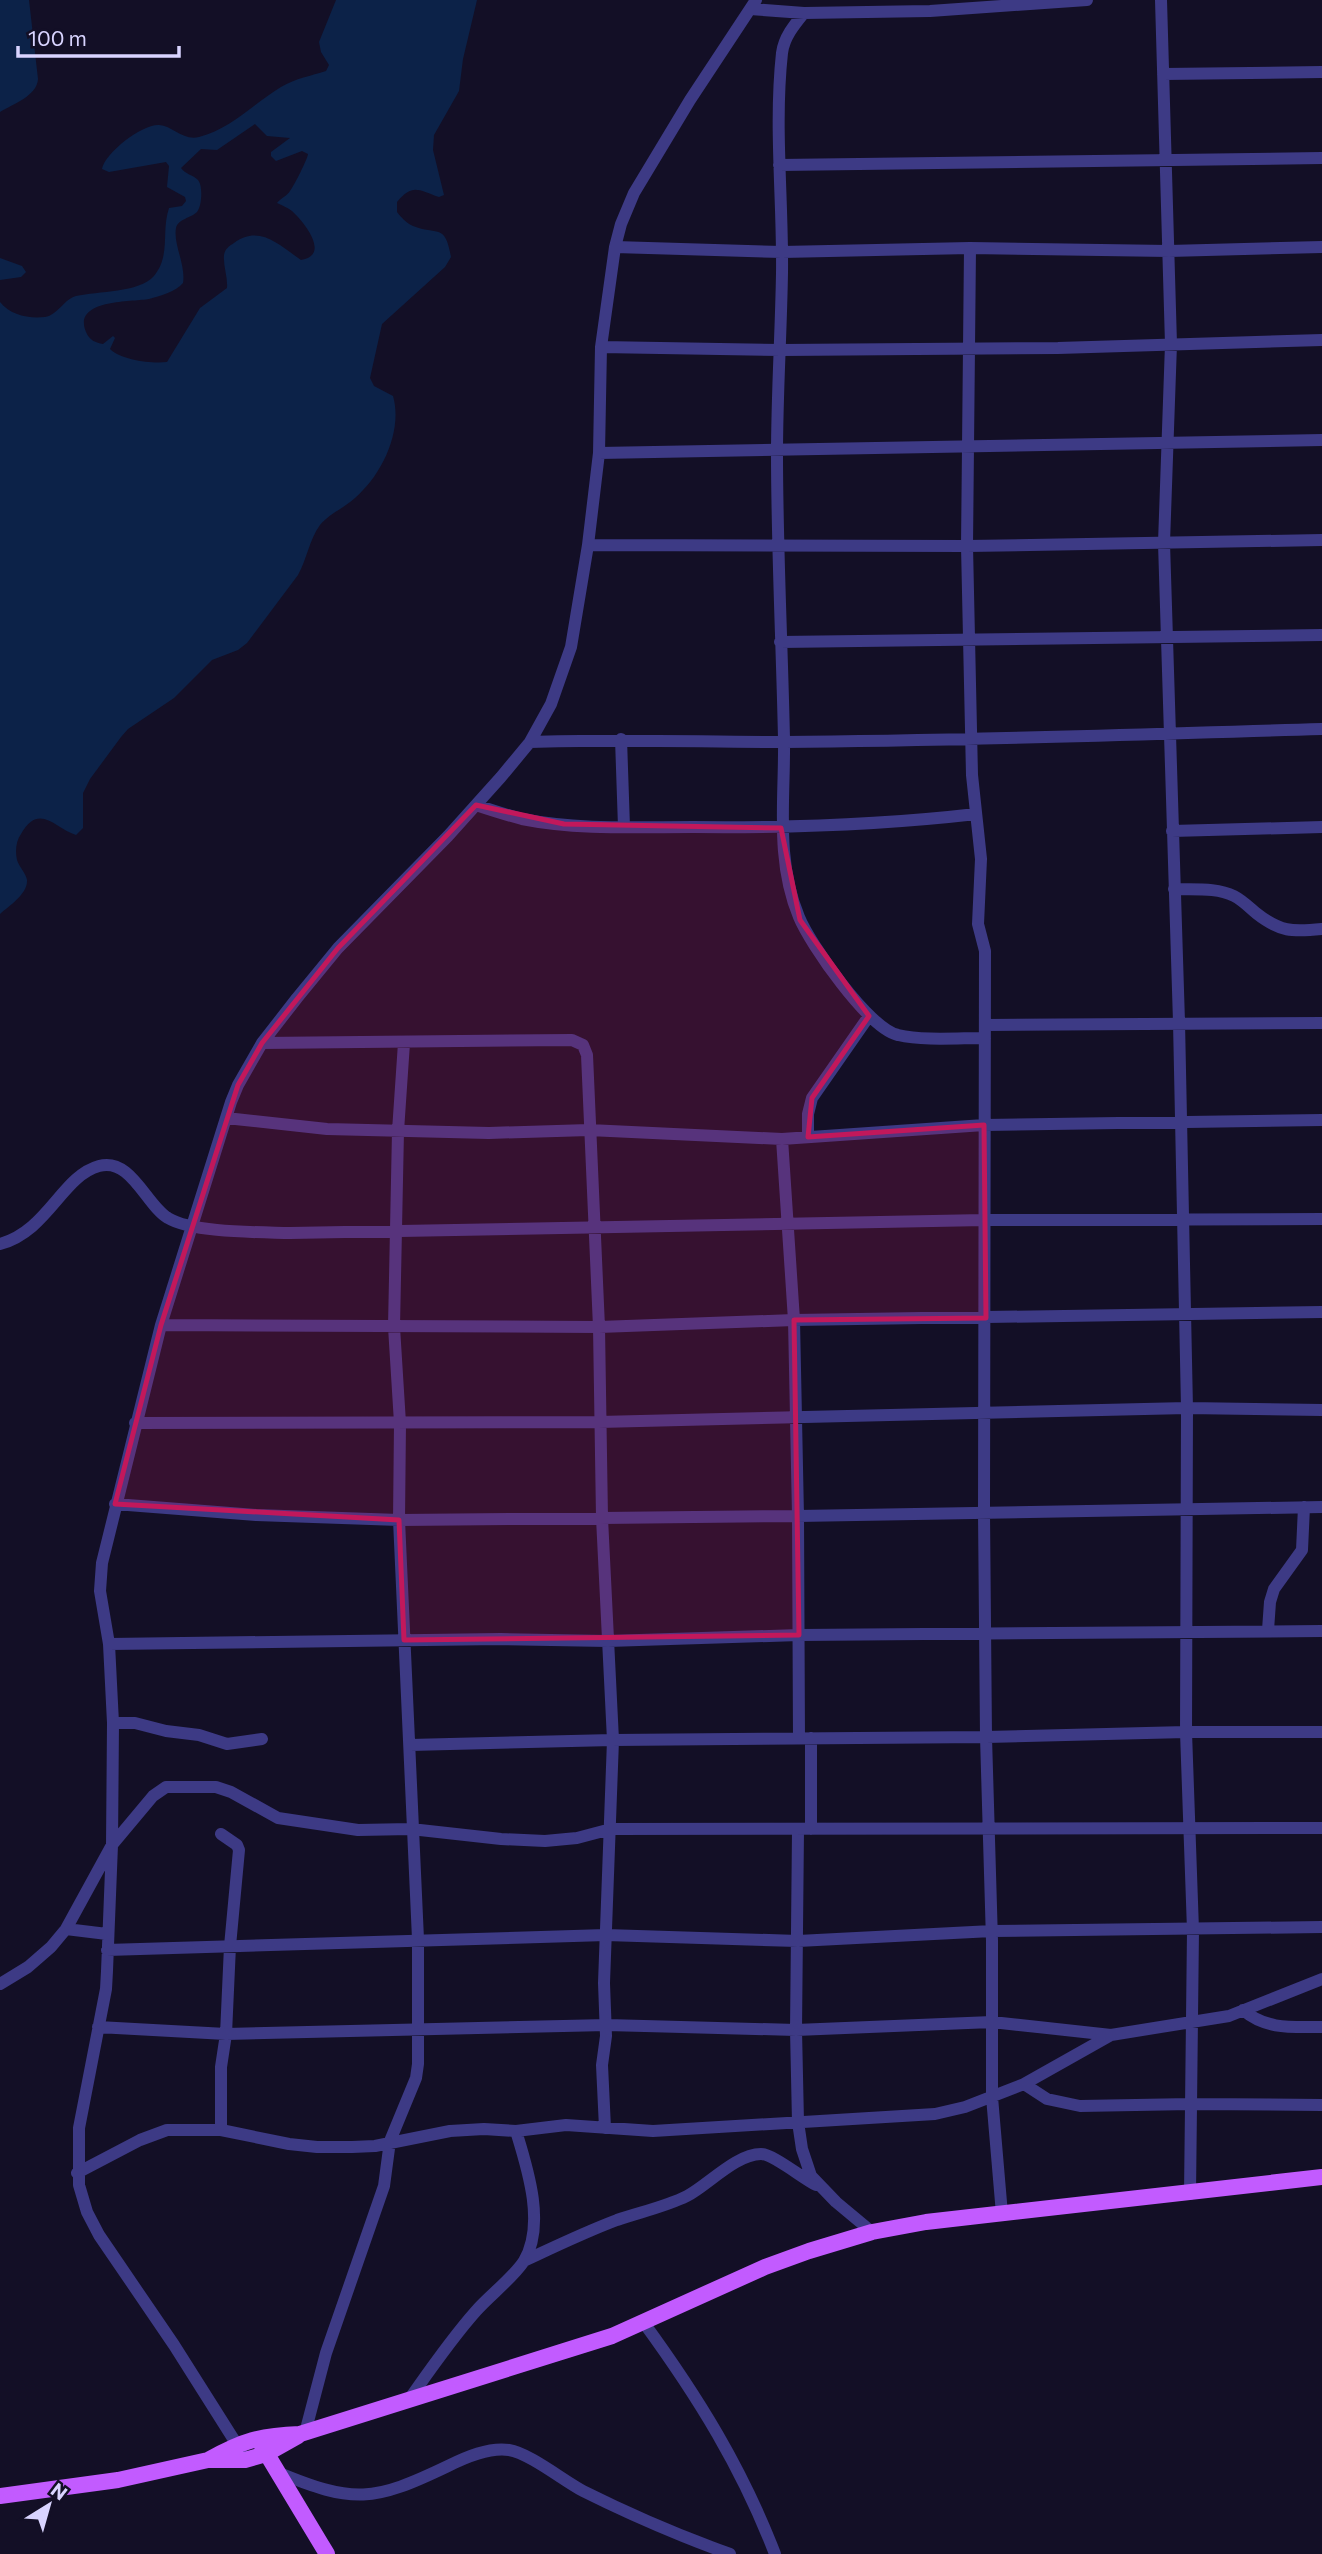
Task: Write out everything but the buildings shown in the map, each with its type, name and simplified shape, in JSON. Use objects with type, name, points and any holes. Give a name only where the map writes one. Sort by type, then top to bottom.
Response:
[{"type":"main road","points":[[0,2496],[118,2480],[208,2460],[245,2460],[266,2454],[302,2434],[551,2356],[644,2323],[765,2267],[873,2232],[926,2222],[1322,2178]]},
{"type":"main road","points":[[208,2460],[237,2444],[257,2437],[302,2434]]},
{"type":"main road","points":[[257,2437],[327,2554]]},
{"type":"street","points":[[245,2460],[99,2235],[87,2212],[77,2173],[79,2128],[106,1989],[112,1845],[113,1723],[109,1644],[100,1591],[102,1563],[161,1325],[226,1118],[238,1084],[262,1043],[338,948],[476,805],[530,742],[551,704],[571,648],[588,545],[599,453],[601,347],[615,247],[621,224],[634,193],[690,100],[753,4],[804,12],[930,11],[986,4],[1087,0]]},
{"type":"street","points":[[1161,0],[1171,344],[1164,543],[1187,1408],[1186,1732],[1193,1930],[1190,2194]]},
{"type":"street","points":[[804,12],[782,48],[779,165],[781,350],[776,449],[784,742],[781,828],[790,890],[800,920],[822,958],[869,1016],[897,1035],[1178,1022],[1322,1023]]},
{"type":"street","points":[[1163,75],[1322,72]]},
{"type":"street","points":[[779,165],[1322,158]]},
{"type":"street","points":[[615,247],[782,252],[970,248],[1169,251],[1322,247]]},
{"type":"street","points":[[970,248],[967,546],[972,739],[981,859],[978,924],[985,951],[986,1737],[992,1931],[992,2097],[1002,2214]]},
{"type":"street","points":[[601,347],[970,349],[1322,340]]},
{"type":"street","points":[[599,453],[1322,440]]},
{"type":"street","points":[[588,545],[967,546],[1322,540]]},
{"type":"street","points":[[780,642],[1322,635]]},
{"type":"street","points":[[530,742],[621,739],[784,742],[972,739],[1322,729]]},
{"type":"street","points":[[621,739],[624,827]]},
{"type":"street","points":[[476,805],[523,819],[624,827],[781,828],[913,821],[976,814]]},
{"type":"street","points":[[1172,831],[1322,827]]},
{"type":"street","points":[[1174,890],[1212,891],[1233,896],[1285,931],[1322,929]]},
{"type":"street","points":[[808,1137],[808,1114],[812,1097],[869,1016]]},
{"type":"street","points":[[262,1043],[572,1040],[583,1045],[587,1055],[599,1327],[601,1518],[613,1740],[604,1983],[607,2025],[602,2065],[605,2128]]},
{"type":"street","points":[[302,2434],[326,2353],[384,2186],[390,2141],[416,2078],[418,1939],[411,1829],[410,1745],[399,1520],[400,1423],[394,1327],[394,1230],[404,1043]]},
{"type":"street","points":[[226,1118],[327,1129],[489,1133],[589,1129],[782,1139],[984,1125],[1322,1119]]},
{"type":"street","points":[[782,1139],[794,1320],[799,1635],[805,1738],[805,1830],[796,2030],[798,2122],[805,2161],[811,2176],[822,2189],[873,2232]]},
{"type":"street","points":[[0,1244],[31,1229],[79,1177],[100,1165],[121,1169],[131,1176],[156,1208],[167,1217],[190,1226],[290,1233],[985,1220],[1322,1219]]},
{"type":"street","points":[[161,1325],[599,1327],[794,1320],[1322,1312]]},
{"type":"street","points":[[135,1423],[598,1422],[1187,1408],[1322,1410]]},
{"type":"street","points":[[115,1504],[256,1515],[399,1520],[1322,1507]]},
{"type":"street","points":[[1268,1630],[1274,1589],[1302,1550],[1304,1507]]},
{"type":"street","points":[[109,1644],[404,1640],[608,1641],[799,1635],[1322,1631]]},
{"type":"street","points":[[113,1723],[135,1723],[166,1731],[199,1735],[227,1744],[262,1739]]},
{"type":"street","points":[[410,1745],[613,1740],[1322,1732]]},
{"type":"street","points":[[0,1984],[42,1957],[66,1928],[112,1845],[153,1796],[166,1787],[224,1789],[278,1818],[358,1830],[411,1829],[545,1841],[578,1838],[611,1829],[1322,1828]]},
{"type":"street","points":[[221,1834],[237,1845],[239,1850],[230,1946],[226,2034],[221,2067],[221,2130]]},
{"type":"street","points":[[107,1950],[606,1935],[798,1941],[992,1931],[1322,1927]]},
{"type":"street","points":[[66,1928],[107,1934]]},
{"type":"street","points":[[98,2027],[226,2034],[607,2025],[796,2030],[992,2022],[1111,2035],[1229,2016],[1322,1979]]},
{"type":"street","points":[[1243,2010],[1254,2020],[1268,2025],[1322,2028]]},
{"type":"street","points":[[77,2173],[152,2134],[167,2130],[221,2130],[317,2147],[375,2146],[450,2131],[516,2131],[566,2125],[653,2131],[935,2114],[965,2107],[1024,2084],[1111,2035]]},
{"type":"street","points":[[1024,2084],[1047,2099],[1066,2105],[1322,2105]]},
{"type":"street","points":[[516,2131],[529,2171],[533,2196],[531,2239],[524,2261]]},
{"type":"street","points":[[408,2401],[449,2342],[524,2261],[615,2221],[686,2196],[751,2155],[773,2157],[822,2189]]},
{"type":"street","points":[[644,2323],[724,2443],[745,2482],[775,2554]]},
{"type":"street","points":[[276,2472],[328,2491],[367,2496],[395,2489],[479,2454],[510,2450],[631,2515],[730,2554]]},
{"type":"highlighted area","points":[[476,805],[564,824],[781,828],[800,920],[869,1016],[812,1098],[808,1137],[984,1125],[986,1318],[794,1320],[799,1635],[404,1640],[399,1520],[115,1504],[161,1325],[238,1085],[262,1043],[338,948]]},
{"type":"water","points":[[0,0],[29,0],[38,79],[29,95],[0,112]]},
{"type":"water","points":[[336,0],[477,0],[463,59],[459,91],[434,135],[433,150],[444,195],[439,197],[421,190],[412,190],[397,202],[397,212],[408,223],[443,234],[451,257],[445,267],[382,324],[370,378],[374,386],[393,396],[395,423],[388,452],[365,488],[320,525],[298,575],[247,643],[238,650],[212,660],[174,698],[128,729],[121,737],[83,793],[83,828],[76,835],[41,818],[28,825],[19,837],[16,850],[17,860],[27,880],[26,885],[17,899],[0,914],[0,302],[20,315],[45,317],[76,296],[129,288],[147,282],[154,276],[162,260],[169,208],[182,206],[186,201],[185,197],[167,187],[169,166],[166,162],[109,172],[102,169],[110,155],[134,134],[152,126],[164,126],[193,138],[221,128],[281,87],[326,71],[329,65],[321,52],[319,42]],"holes":[[[255,124],[267,136],[290,138],[271,152],[276,161],[302,151],[308,154],[292,188],[277,203],[292,211],[308,230],[314,245],[314,252],[310,257],[301,260],[277,243],[261,236],[243,238],[230,245],[224,255],[227,288],[200,308],[167,362],[145,362],[121,356],[110,349],[115,338],[113,336],[103,344],[91,339],[86,332],[84,321],[88,313],[95,308],[153,298],[172,291],[183,283],[176,228],[179,223],[197,212],[201,191],[198,180],[181,168],[201,149],[217,150]]]},
{"type":"water","points":[[0,258],[22,266],[26,272],[21,277],[0,280]]}]
